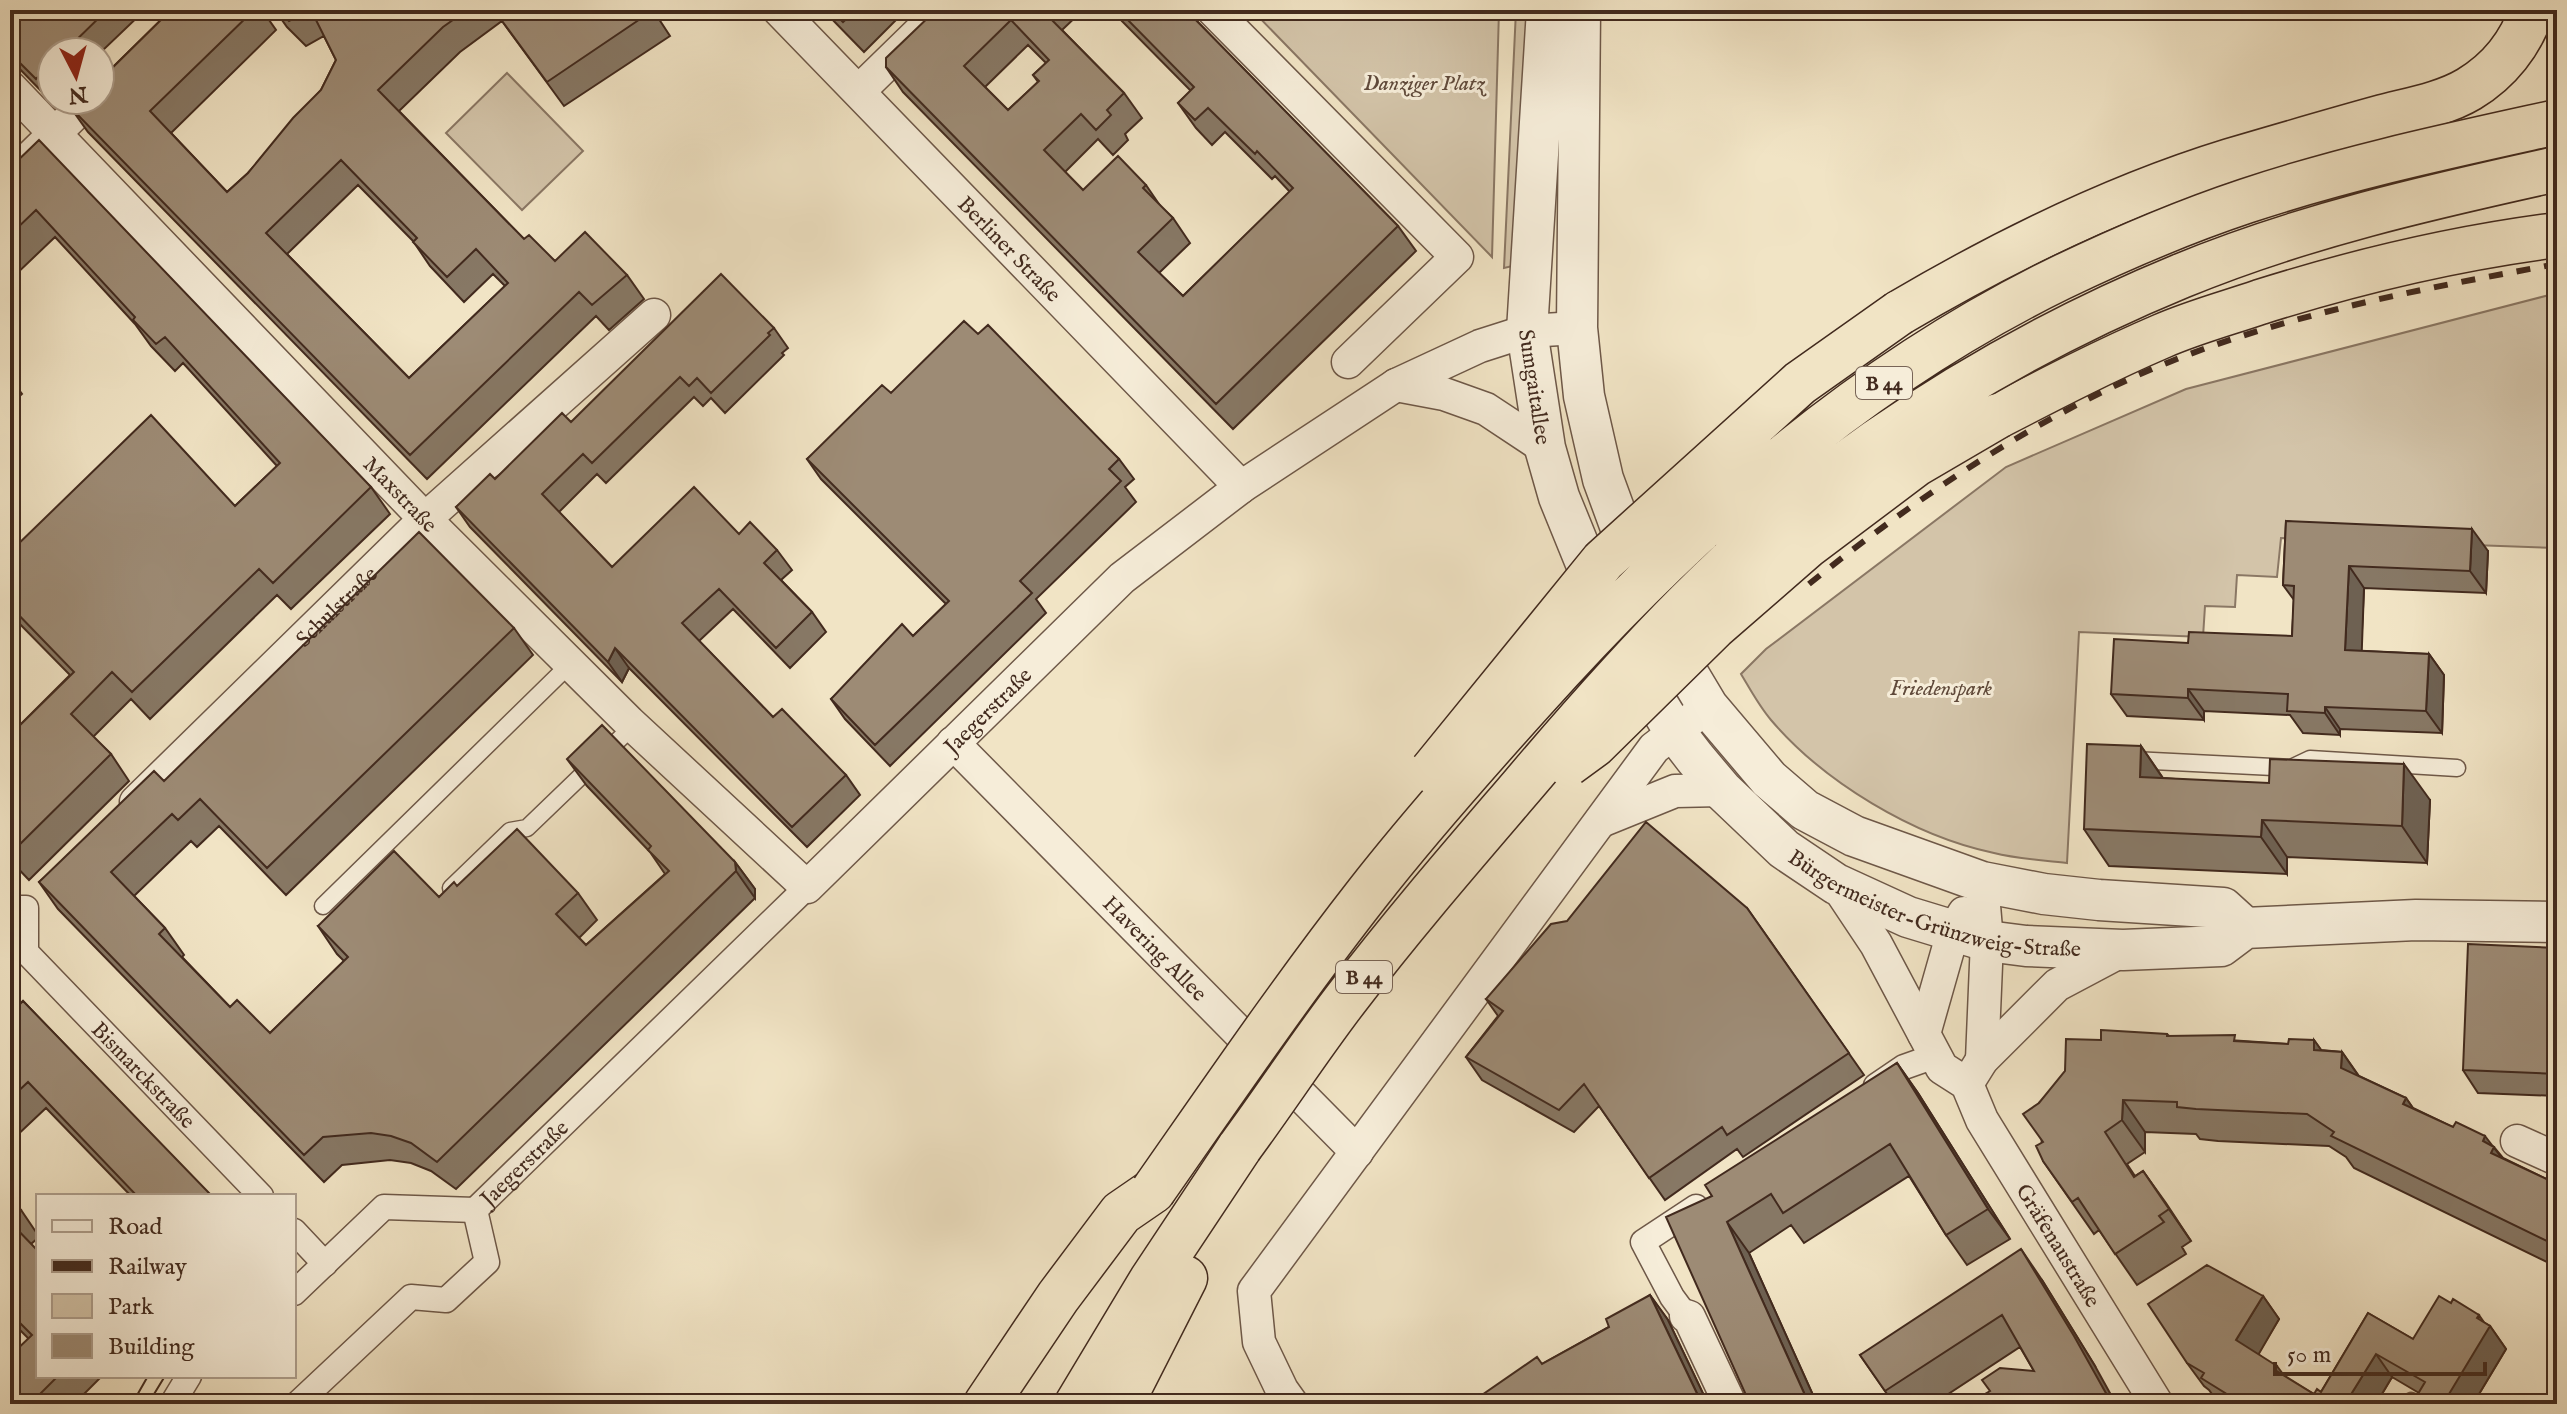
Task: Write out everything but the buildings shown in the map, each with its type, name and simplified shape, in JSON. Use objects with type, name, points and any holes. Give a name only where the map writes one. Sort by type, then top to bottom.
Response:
[{"type":"highway","points":[[1368,892],[1369,847],[1603,561],[1800,383],[1899,313],[1979,266],[2067,222],[2226,163],[2433,104],[2467,91],[2493,72],[2515,47],[2532,10]]},
{"type":"highway","name":"B 44","points":[[1022,1404],[1153,1191],[1283,1006],[1368,892],[1471,769],[1651,574],[1724,505],[1803,441],[1914,362],[1985,318],[2060,279],[2245,201],[2343,172],[2557,122]]},
{"type":"highway","name":"B 44","points":[[1077,1404],[1151,1281],[1240,1147],[1348,996],[1603,690],[1672,618],[1743,551],[1875,443],[1990,370],[2077,323],[2181,276],[2242,253],[2358,216],[2557,169]]},
{"type":"highway","points":[[1498,814],[1594,745],[1714,627],[1807,546],[1916,464],[1998,416],[2081,372],[2151,341],[2229,312],[2404,261],[2481,245],[2557,235]]},
{"type":"highway","points":[[1121,1404],[1203,1246],[1240,1147]]},
{"type":"highway","name":"B 44","points":[[986,1404],[1058,1297],[1121,1213],[1153,1191]]},
{"type":"street","name":"Berliner Straße","points":[[779,10],[1241,487]]},
{"type":"street","points":[[859,91],[942,10]]},
{"type":"street","points":[[1213,10],[1457,257],[1348,362]]},
{"type":"street","name":"Sumgaitallee","points":[[1572,12],[1577,328],[1584,396],[1603,479],[1652,610],[1683,669],[1708,707]]},
{"type":"street","name":"Sumgaitallee","points":[[1572,12],[1527,331],[1545,448],[1559,497],[1616,637],[1675,732]]},
{"type":"street","name":"Maxstraße","points":[[10,87],[425,519],[633,726],[807,887]]},
{"type":"street","points":[[10,177],[73,116]]},
{"type":"street","name":"Schulstraße","points":[[130,808],[425,519],[654,315]]},
{"type":"street","name":"Jaegerstraße","points":[[475,1210],[1122,578],[1241,487],[1396,385],[1480,346],[1527,331],[1577,328]]},
{"type":"street","points":[[1396,385],[1444,394],[1486,409],[1545,448]]},
{"type":"street","points":[[1601,821],[1619,767],[1625,734],[1616,637]]},
{"type":"street","points":[[1281,1399],[1259,1342],[1254,1291],[1654,748],[1708,707]]},
{"type":"street","name":"Bürgermeister-Grünzweig-Straße","points":[[1708,707],[1769,779],[1805,810],[1854,836],[1982,882],[2044,894],[2099,900],[2223,908],[2245,928]]},
{"type":"street","name":"Bürgermeister-Grünzweig-Straße","points":[[1675,732],[1722,790],[1784,849],[1836,884],[1908,917],[1970,936],[2063,949],[2123,950],[2221,946],[2245,928],[2416,920],[2557,922]]},
{"type":"street","name":"Havering Allee","points":[[953,743],[1357,1152]]},
{"type":"street","points":[[1601,821],[1675,791],[1722,790]]},
{"type":"street","name":"Gräfenaustraße","points":[[1929,1045],[1970,936],[1982,882]]},
{"type":"street","name":"Gräfenaustraße","points":[[1836,884],[1876,944],[1942,1068],[1975,1072]]},
{"type":"street","points":[[18,908],[48,887]]},
{"type":"street","name":"Bismarckstraße","points":[[18,908],[18,952],[259,1194]]},
{"type":"street","name":"Gräfenaustraße","points":[[1970,936],[1975,1072],[1982,1120],[2157,1404]]},
{"type":"street","points":[[1975,1072],[2057,985],[2123,950]]},
{"type":"street","points":[[1853,1101],[1904,1067],[1929,1045]]},
{"type":"street","points":[[2517,1141],[2557,1159]]},
{"type":"street","points":[[1715,1195],[1643,1242],[1672,1297],[1689,1317],[1730,1404]]},
{"type":"street","points":[[296,1291],[384,1207],[475,1210],[487,1262],[446,1300],[411,1297],[297,1404]]},
{"type":"street","points":[[296,1233],[325,1264]]},
{"type":"street","points":[[172,1404],[188,1378]]},
{"type":"lane","points":[[1683,669],[1709,626],[1784,522]]},
{"type":"lane","points":[[323,906],[570,664]]},
{"type":"lane","points":[[451,888],[510,831],[527,828],[633,726]]},
{"type":"lane","points":[[2112,759],[2291,768],[2310,759],[2457,768]]},
{"type":"green space","name":"Danziger Platz","points":[[1252,10],[1499,10],[1492,257]]},
{"type":"green space","points":[[1516,10],[1533,10],[1517,265],[1504,268]]},
{"type":"green space","points":[[507,73],[583,151],[522,210],[446,133]]},
{"type":"green space","name":"Friedenspark","points":[[2557,293],[2557,548],[2281,538],[2277,577],[2237,575],[2235,607],[2205,606],[2203,637],[2079,632],[2067,863],[2012,857],[1963,845],[1932,834],[1872,803],[1843,785],[1792,743],[1767,715],[1741,674],[1766,649],[2006,467],[2186,389]]},
{"type":"tram line","points":[[132,1404],[147,1378]]},
{"type":"tram line","points":[[148,1404],[164,1378]]},
{"type":"railway","points":[[1809,584],[1886,524],[1966,470],[2049,420],[2136,376],[2186,355],[2290,321],[2396,295],[2557,264]]}]
